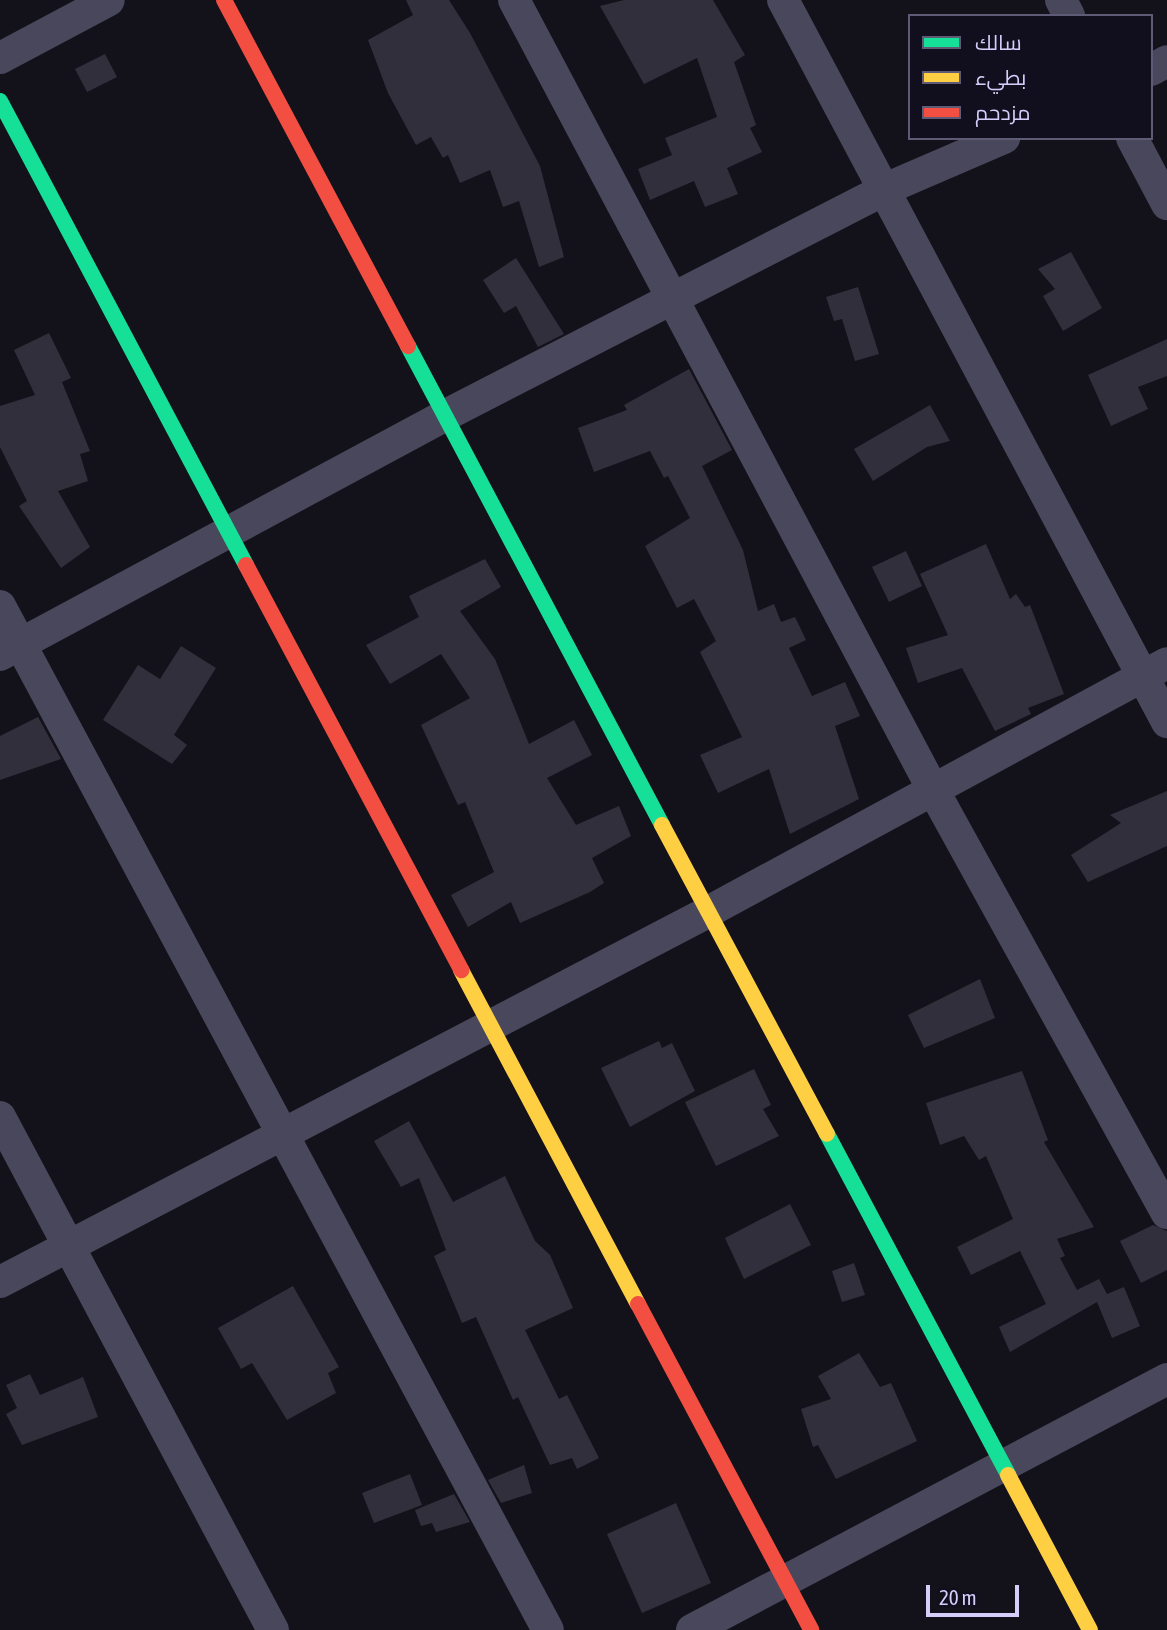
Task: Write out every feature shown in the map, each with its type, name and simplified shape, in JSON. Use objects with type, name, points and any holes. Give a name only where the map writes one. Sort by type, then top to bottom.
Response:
[{"type":"street","points":[[0,58],[109,0]]},
{"type":"street","points":[[224,0],[706,913],[1005,1464],[1090,1630]]},
{"type":"street","points":[[514,0],[676,300],[931,786],[1167,1213]]},
{"type":"street","points":[[783,0],[883,190],[1155,669],[1167,722]]},
{"type":"street","points":[[0,101],[226,534],[491,1026],[811,1630]]},
{"type":"street","points":[[10,650],[444,416],[676,300],[883,190],[999,140]]},
{"type":"street","points":[[1133,140],[1167,204]]},
{"type":"street","points":[[0,606],[10,650],[285,1133],[548,1630]]},
{"type":"street","points":[[0,1282],[706,913],[931,786],[1155,669]]},
{"type":"street","points":[[0,1117],[273,1630]]},
{"type":"street","points":[[692,1630],[1167,1379]]},
{"type":"building","points":[[406,0],[449,0],[470,33],[540,166],[564,257],[539,267],[519,201],[503,207],[490,170],[460,183],[448,155],[443,158],[431,137],[416,145],[388,93],[368,40],[413,15]]},
{"type":"building","points":[[624,0],[713,0],[745,55],[734,62],[756,125],[750,128],[762,152],[727,168],[738,194],[705,207],[694,181],[650,200],[638,169],[672,155],[665,138],[717,117],[697,58],[644,84],[600,6]]},
{"type":"building","points":[[105,54],[117,77],[87,92],[75,69]]},
{"type":"building","points":[[1071,252],[1102,308],[1063,331],[1043,296],[1055,289],[1038,269]]},
{"type":"building","points":[[516,258],[564,334],[538,347],[516,306],[504,313],[483,280]]},
{"type":"building","points":[[858,287],[879,354],[855,361],[842,319],[834,321],[826,297]]},
{"type":"building","points":[[49,333],[71,378],[62,382],[90,451],[80,454],[88,481],[58,491],[90,547],[61,568],[19,506],[27,501],[0,447],[0,406],[35,395],[14,350]]},
{"type":"building","points":[[1167,339],[1167,376],[1138,387],[1148,409],[1111,426],[1088,375]]},
{"type":"building","points":[[689,369],[732,450],[702,466],[743,550],[758,611],[774,604],[781,622],[795,617],[806,640],[789,648],[812,696],[845,682],[860,716],[835,726],[859,799],[790,834],[769,769],[718,793],[700,755],[742,737],[700,652],[716,641],[694,599],[677,608],[645,546],[690,518],[668,476],[664,478],[650,451],[594,472],[578,428],[627,410],[624,405]]},
{"type":"building","points":[[930,405],[950,441],[927,447],[873,481],[854,449]]},
{"type":"building","points":[[986,544],[1010,599],[1016,594],[1025,607],[1030,605],[1064,694],[1028,708],[1031,714],[995,731],[962,668],[918,683],[906,648],[948,635],[920,574]]},
{"type":"building","points":[[906,551],[922,586],[889,602],[872,567]]},
{"type":"building","points":[[485,559],[501,587],[460,611],[495,659],[529,744],[574,720],[592,755],[547,778],[576,825],[619,806],[631,836],[592,858],[604,883],[590,892],[520,923],[511,902],[468,927],[451,895],[494,872],[465,802],[458,805],[421,725],[470,698],[441,654],[390,684],[366,645],[419,617],[409,596]]},
{"type":"building","points":[[181,646],[216,668],[174,735],[187,745],[172,764],[103,720],[138,665],[160,679]]},
{"type":"building","points":[[38,717],[61,759],[0,780],[0,736]]},
{"type":"building","points":[[1167,791],[1167,846],[1088,882],[1071,855],[1121,823],[1110,815]]},
{"type":"building","points":[[980,979],[995,1018],[924,1048],[908,1015]]},
{"type":"building","points":[[659,1041],[662,1048],[672,1043],[695,1091],[630,1127],[601,1068]]},
{"type":"building","points":[[754,1069],[771,1105],[763,1109],[779,1136],[716,1166],[685,1102]]},
{"type":"building","points":[[1022,1071],[1048,1140],[1044,1142],[1094,1227],[1057,1239],[1065,1256],[1060,1258],[1077,1290],[1099,1279],[1107,1294],[1124,1287],[1140,1326],[1112,1338],[1097,1302],[1010,1352],[999,1327],[1046,1304],[1020,1251],[971,1275],[957,1247],[1013,1219],[986,1156],[979,1160],[964,1136],[940,1145],[926,1103]]},
{"type":"building","points":[[409,1121],[453,1202],[505,1176],[535,1241],[550,1255],[573,1308],[525,1330],[559,1399],[567,1395],[599,1458],[577,1469],[572,1458],[550,1465],[518,1397],[513,1400],[476,1317],[462,1323],[434,1256],[446,1250],[419,1178],[401,1187],[374,1141]]},
{"type":"building","points":[[790,1204],[811,1245],[744,1279],[725,1238]]},
{"type":"building","points":[[1153,1225],[1167,1231],[1167,1270],[1141,1283],[1120,1241]]},
{"type":"building","points":[[854,1263],[865,1295],[842,1302],[832,1271]]},
{"type":"building","points":[[293,1286],[339,1367],[328,1373],[336,1393],[287,1420],[252,1363],[241,1369],[218,1328]]},
{"type":"building","points":[[859,1353],[880,1387],[891,1383],[917,1441],[836,1479],[818,1445],[813,1447],[801,1409],[831,1399],[818,1376]]},
{"type":"building","points":[[30,1374],[40,1395],[83,1377],[98,1417],[22,1445],[6,1414],[17,1408],[6,1385]]},
{"type":"building","points":[[524,1465],[532,1493],[501,1503],[488,1480]]},
{"type":"building","points":[[410,1474],[422,1505],[374,1523],[362,1493]]},
{"type":"building","points":[[454,1494],[470,1522],[436,1532],[432,1523],[421,1526],[415,1510]]},
{"type":"building","points":[[676,1503],[711,1583],[642,1613],[607,1534]]},
{"type":"traffic: fast","points":[[0,101],[246,565]]},
{"type":"traffic: fast","points":[[408,346],[662,825]]},
{"type":"traffic: fast","points":[[827,1134],[1008,1475]]},
{"type":"traffic: slow","points":[[662,825],[827,1134]]},
{"type":"traffic: slow","points":[[461,970],[638,1304]]},
{"type":"traffic: slow","points":[[1008,1475],[1090,1630]]},
{"type":"traffic: jam","points":[[224,0],[408,346]]},
{"type":"traffic: jam","points":[[246,565],[461,970]]},
{"type":"traffic: jam","points":[[638,1304],[811,1630]]}]
